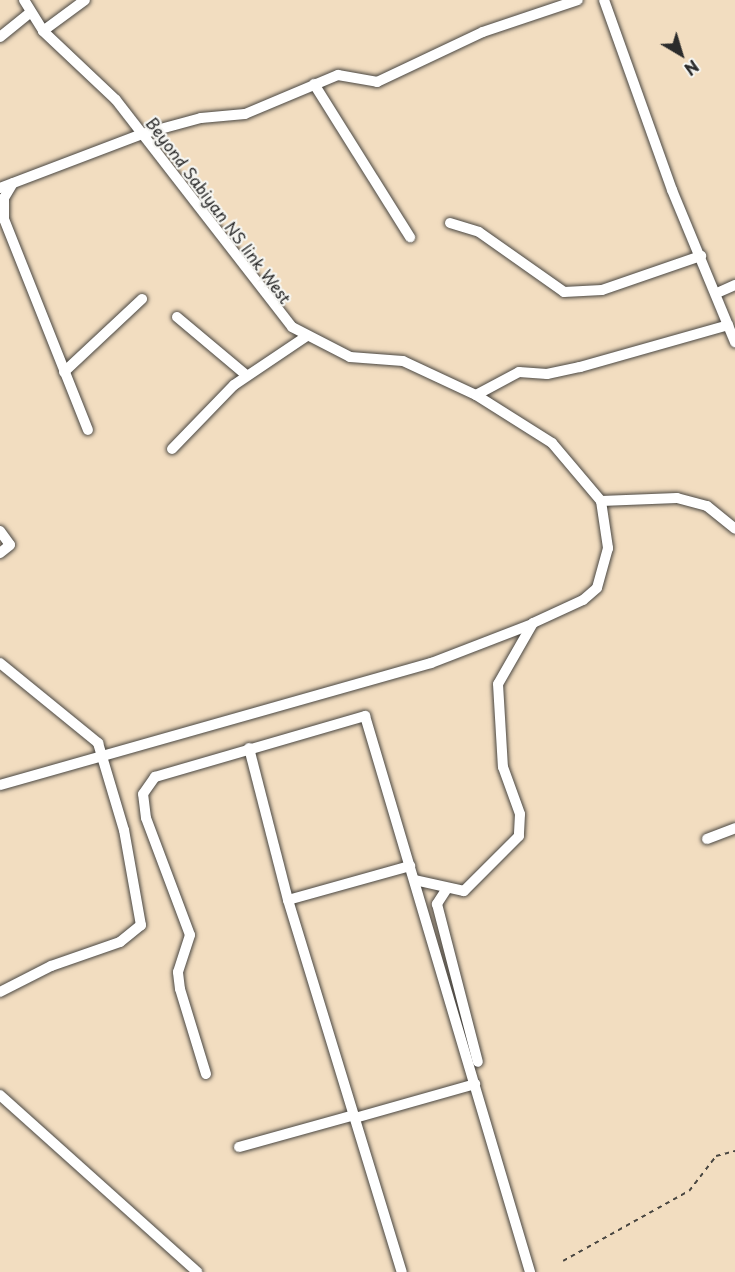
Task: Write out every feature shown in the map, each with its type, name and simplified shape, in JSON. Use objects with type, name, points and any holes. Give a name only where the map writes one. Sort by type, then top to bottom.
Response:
[{"type":"street","name":"Beyond Sabiyan NS link West","points":[[24,0],[43,31],[93,75],[142,135],[281,317],[307,336],[350,357],[403,361],[476,395],[552,443],[601,501]]},
{"type":"street","points":[[43,31],[85,0]]},
{"type":"street","points":[[0,188],[142,135],[201,118],[245,114],[314,84],[347,73],[377,82],[483,32],[578,0]]},
{"type":"street","points":[[604,0],[735,342]]},
{"type":"street","points":[[0,37],[30,13]]},
{"type":"street","points":[[314,84],[410,237]]},
{"type":"street","points":[[13,183],[4,198],[4,219],[88,430]]},
{"type":"street","points":[[450,223],[479,232],[564,292],[602,290],[701,256]]},
{"type":"street","points":[[717,293],[735,285]]},
{"type":"street","points":[[64,372],[142,299]]},
{"type":"street","points":[[177,317],[246,375]]},
{"type":"street","points":[[476,395],[519,372],[547,374],[580,367],[728,325]]},
{"type":"street","points":[[172,449],[246,375],[307,336]]},
{"type":"street","points":[[0,785],[431,663],[532,624],[597,588],[608,548],[601,501],[676,498],[706,506],[735,529]]},
{"type":"street","points":[[0,531],[10,545],[0,553]]},
{"type":"street","points":[[415,880],[446,890],[472,886],[519,836],[520,814],[502,767],[497,691],[532,624]]},
{"type":"street","points":[[0,663],[91,734],[104,756],[141,926],[120,942],[51,966],[0,992]]},
{"type":"street","points":[[206,1074],[180,989],[178,972],[190,935],[146,818],[143,794],[155,777],[249,748],[367,718],[530,1272]]},
{"type":"street","points":[[249,748],[288,900],[402,1272]]},
{"type":"street","points":[[707,839],[735,828]]},
{"type":"street","points":[[288,900],[410,866]]},
{"type":"street","points":[[446,890],[437,904],[478,1062]]},
{"type":"street","points":[[239,1147],[475,1083]]},
{"type":"street","points":[[0,1095],[196,1272]]},
{"type":"path","points":[[563,1261],[689,1191],[716,1156],[735,1151]]}]
